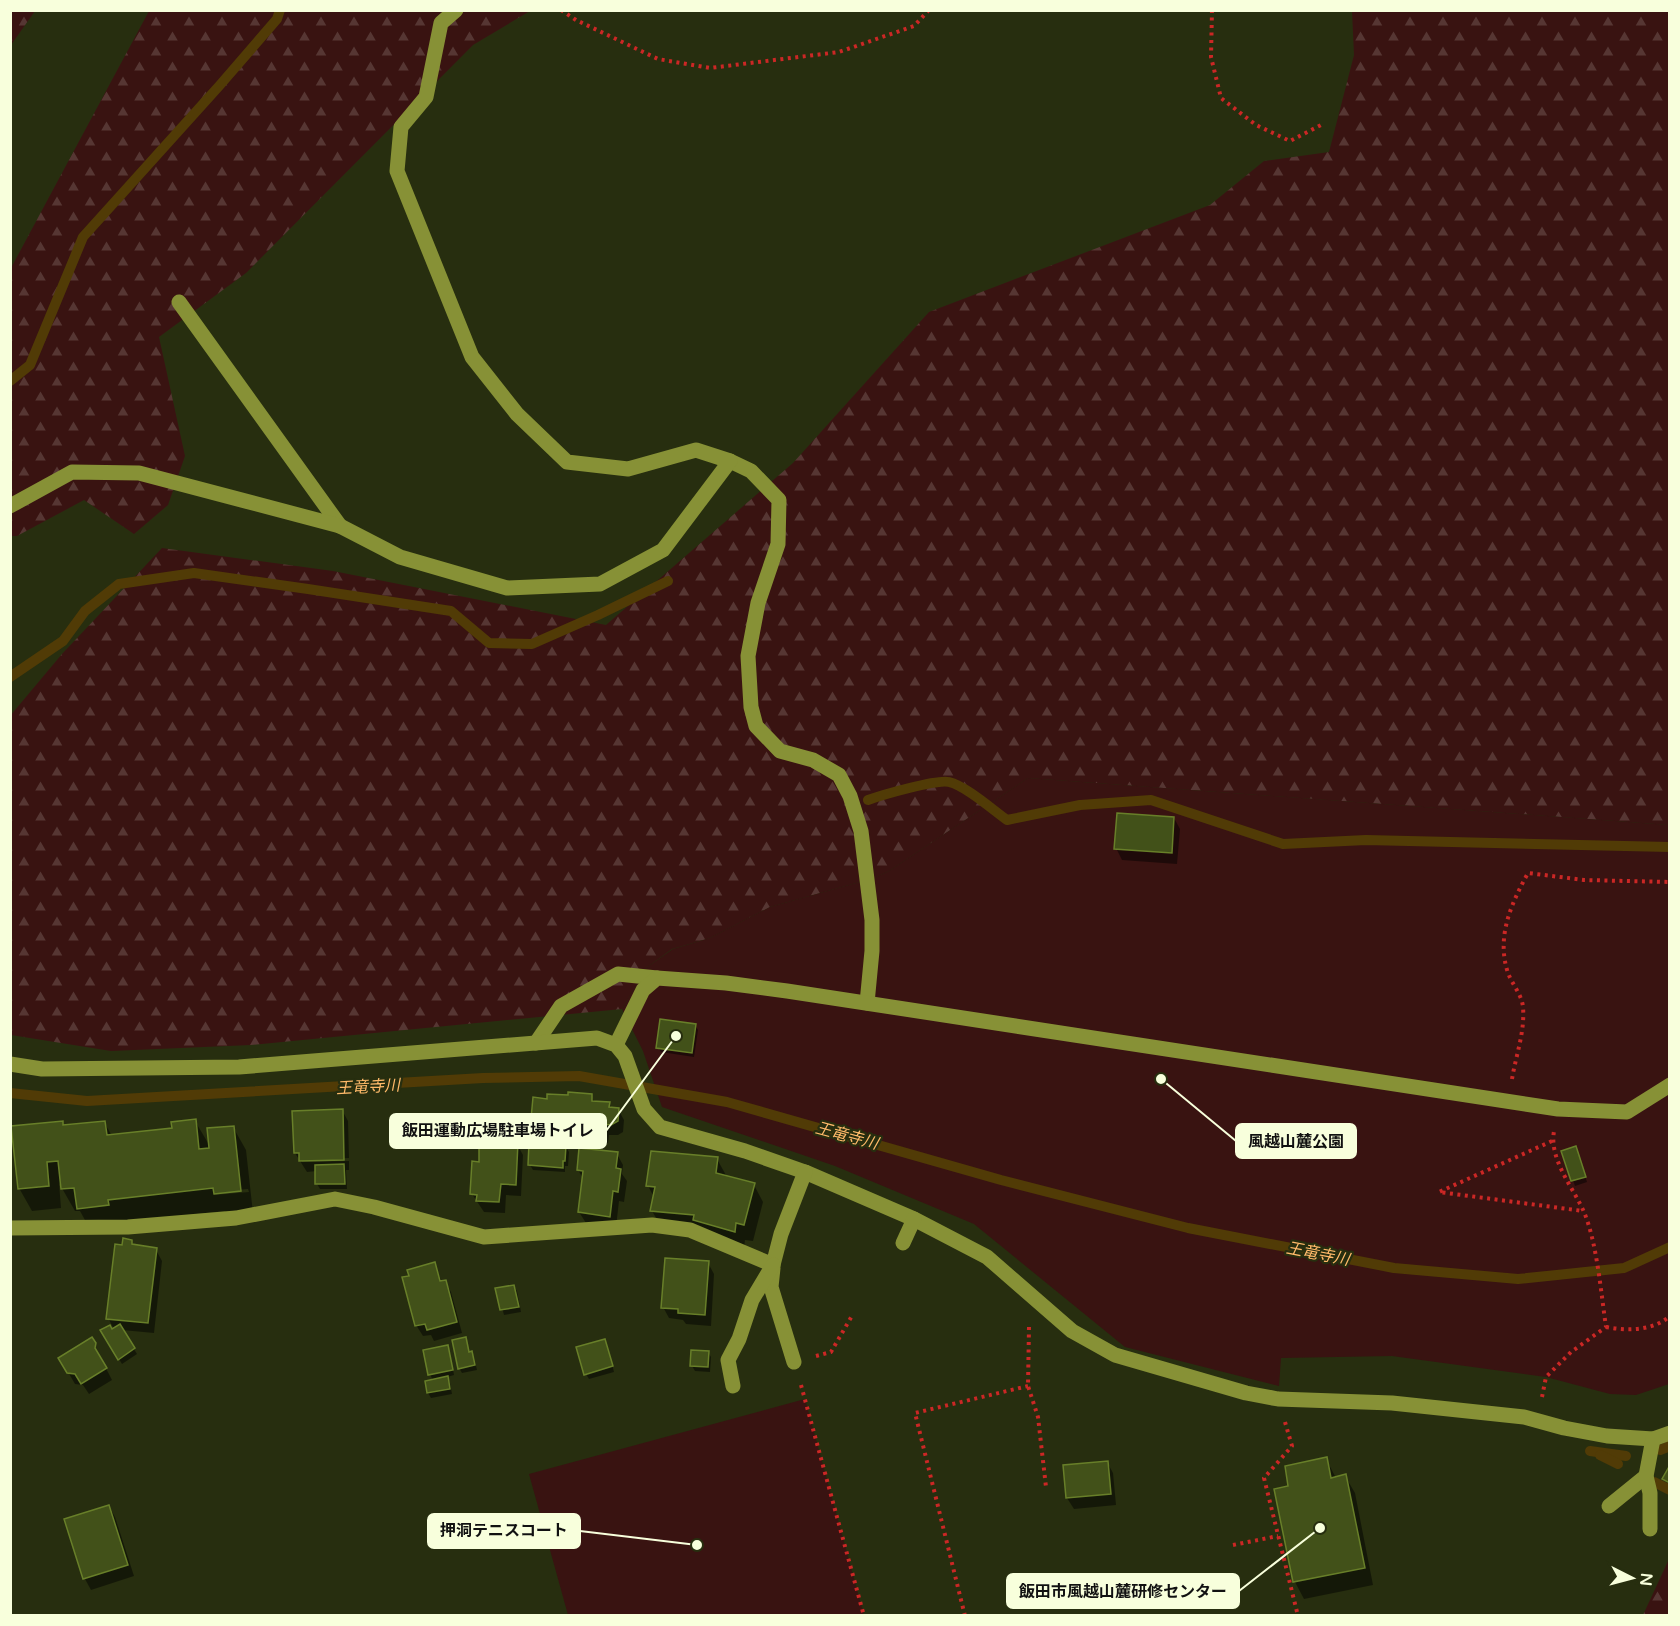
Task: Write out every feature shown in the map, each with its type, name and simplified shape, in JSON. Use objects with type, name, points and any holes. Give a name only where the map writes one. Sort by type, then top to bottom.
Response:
[{"type":"street","points":[[456,10],[441,23],[426,97],[401,126],[397,171],[472,357],[517,414],[567,462],[628,469],[696,450],[730,461],[751,471],[779,500],[778,544],[758,603],[748,656],[751,707],[756,726],[780,751],[813,760],[839,775],[850,796],[861,831],[872,920],[872,951],[867,1003]]},
{"type":"street","points":[[179,302],[340,526]]},
{"type":"street","points":[[10,506],[72,472],[139,473],[340,526],[400,557],[507,588],[600,584],[663,550],[730,461]]},
{"type":"street","points":[[536,1042],[561,1006],[618,974],[726,983],[867,1003],[1558,1109],[1627,1112],[1670,1085]]},
{"type":"street","points":[[620,1051],[643,990],[657,978]]},
{"type":"street","points":[[10,1064],[42,1069],[239,1067],[597,1038],[620,1051],[644,1109],[660,1127],[745,1151],[805,1172],[914,1219],[987,1257],[1072,1331],[1115,1355],[1246,1393],[1278,1399],[1392,1403],[1524,1417],[1607,1436],[1653,1439],[1670,1433]]},
{"type":"street","points":[[794,1362],[771,1287],[773,1265],[781,1234],[805,1172]]},
{"type":"street","points":[[10,1228],[128,1227],[236,1218],[335,1199],[374,1207],[484,1237],[652,1225],[690,1230],[773,1265]]},
{"type":"street","points":[[903,1243],[914,1219]]},
{"type":"street","points":[[733,1386],[728,1360],[739,1339],[752,1300],[773,1265]]},
{"type":"street","points":[[1650,1529],[1650,1493],[1646,1476],[1653,1439]]},
{"type":"street","points":[[1609,1506],[1646,1476]]},
{"type":"path","points":[[561,10],[576,20],[658,58],[710,68],[839,52],[914,26],[930,10]]},
{"type":"path","points":[[1212,10],[1211,57],[1221,98],[1256,126],[1290,141],[1323,124]]},
{"type":"path","points":[[1509,1101],[1522,1034],[1523,1005],[1508,972],[1503,942],[1512,904],[1528,873],[1584,880],[1670,882]]},
{"type":"path","points":[[1558,1109],[1552,1141],[1567,1185],[1583,1211],[1592,1238],[1606,1327]]},
{"type":"path","points":[[1552,1141],[1439,1192],[1583,1211]]},
{"type":"path","points":[[1025,1290],[1030,1337],[1028,1386],[1038,1417],[1046,1487]]},
{"type":"path","points":[[831,1352],[853,1314]]},
{"type":"path","points":[[1546,1377],[1571,1352],[1606,1327],[1642,1328],[1660,1324],[1670,1316]]},
{"type":"path","points":[[794,1362],[864,1616]]},
{"type":"path","points":[[965,1616],[915,1413],[1028,1386]]},
{"type":"path","points":[[1278,1399],[1292,1446],[1264,1478],[1298,1616]]},
{"type":"path","points":[[1233,1545],[1278,1536]]},
{"type":"green space","points":[[10,11],[35,11],[11,45]]},
{"type":"green space","points":[[149,11],[530,11],[473,45],[246,273],[159,337],[185,456],[168,505],[134,534],[84,500],[17,536],[11,536],[11,268]]},
{"type":"green space","points":[[1352,11],[1669,11],[1669,825],[1028,778],[889,871],[874,878],[770,907],[710,938],[672,949],[646,968],[622,1009],[251,1045],[111,1051],[11,1035],[10,716],[62,654],[162,548],[333,571],[606,625],[793,463],[929,312],[1210,205],[1264,161],[1329,152],[1354,55]]},
{"type":"green space","points":[[1028,778],[1669,825],[1669,1384],[1636,1395],[1610,1394],[1546,1377],[1392,1356],[1281,1358],[1279,1386],[1125,1347],[974,1224],[835,1166],[662,1107],[643,1051],[622,1009],[646,968],[673,949],[710,938],[770,907],[874,878],[889,871]]},
{"type":"green space","points":[[805,1399],[864,1615],[568,1615],[529,1474]]},
{"type":"green space","points":[[1669,1559],[1669,1615],[1643,1615]]},
{"type":"building","points":[[1117,813],[1174,817],[1172,853],[1114,849]]},
{"type":"building","points":[[660,1019],[696,1024],[692,1053],[656,1048]]},
{"type":"building","points":[[568,1092],[592,1094],[592,1101],[610,1102],[609,1107],[619,1108],[618,1121],[611,1125],[603,1124],[603,1133],[581,1131],[581,1134],[530,1130],[533,1097],[547,1099],[547,1094],[568,1095]]},
{"type":"building","points":[[343,1109],[344,1160],[299,1161],[299,1153],[294,1153],[292,1111]]},
{"type":"building","points":[[196,1119],[199,1149],[209,1148],[207,1128],[234,1126],[241,1191],[214,1194],[213,1188],[108,1200],[109,1205],[77,1209],[74,1188],[61,1189],[58,1161],[47,1162],[49,1186],[18,1189],[11,1126],[63,1121],[63,1125],[105,1121],[107,1135],[172,1128],[171,1122]]},
{"type":"building","points":[[487,1141],[518,1142],[516,1185],[501,1184],[499,1202],[476,1201],[477,1195],[470,1194],[472,1161],[479,1162],[479,1147],[486,1148]]},
{"type":"building","points":[[529,1143],[566,1146],[563,1168],[528,1165]]},
{"type":"building","points":[[1576,1146],[1586,1177],[1571,1181],[1561,1151]]},
{"type":"building","points":[[579,1148],[618,1152],[616,1168],[621,1169],[618,1192],[613,1191],[610,1217],[578,1212],[583,1171],[577,1170]]},
{"type":"building","points":[[651,1151],[718,1157],[716,1173],[755,1183],[744,1225],[736,1223],[735,1232],[693,1220],[694,1215],[650,1211],[655,1187],[646,1186]]},
{"type":"building","points":[[344,1164],[345,1184],[315,1184],[315,1165]]},
{"type":"building","points":[[123,1238],[132,1240],[132,1244],[157,1248],[148,1323],[106,1319],[115,1244],[122,1245]]},
{"type":"building","points":[[665,1258],[709,1261],[705,1315],[678,1313],[678,1309],[661,1308]]},
{"type":"building","points":[[435,1262],[440,1281],[446,1280],[457,1322],[427,1330],[425,1324],[415,1326],[402,1277],[409,1276],[407,1270]]},
{"type":"building","points":[[514,1285],[519,1307],[500,1310],[495,1288]]},
{"type":"building","points":[[120,1324],[135,1348],[118,1360],[100,1330],[110,1325],[112,1329]]},
{"type":"building","points":[[92,1337],[96,1343],[95,1348],[107,1368],[81,1384],[75,1374],[67,1373],[58,1358]]},
{"type":"building","points":[[466,1337],[475,1365],[458,1369],[452,1340]]},
{"type":"building","points":[[605,1339],[613,1366],[584,1375],[576,1347]]},
{"type":"building","points":[[448,1345],[453,1370],[428,1375],[423,1350]]},
{"type":"building","points":[[691,1350],[709,1351],[708,1367],[690,1366]]},
{"type":"building","points":[[448,1376],[450,1389],[427,1393],[425,1381]]},
{"type":"building","points":[[1327,1457],[1331,1478],[1346,1474],[1365,1568],[1293,1582],[1274,1489],[1288,1486],[1285,1466]]},
{"type":"building","points":[[1108,1461],[1111,1494],[1066,1498],[1063,1465]]},
{"type":"building","points":[[1670,1465],[1670,1483],[1662,1479]]},
{"type":"building","points":[[109,1505],[128,1565],[83,1579],[64,1519]]},
{"type":"waterway","points":[[10,381],[30,365],[83,237],[220,85],[277,19],[280,10]]},
{"type":"waterway","points":[[10,677],[63,641],[85,611],[119,584],[194,573],[451,611],[489,643],[532,644],[668,581]]},
{"type":"waterway","points":[[868,800],[922,785],[949,782],[971,793],[1007,820],[1080,805],[1151,800],[1283,844],[1366,840],[1670,847]]},
{"type":"waterway","name":"王竜寺川","points":[[10,1093],[87,1101],[483,1078],[579,1076],[727,1102],[1001,1180],[1188,1228],[1394,1268],[1518,1279],[1624,1268],[1670,1247]]},
{"type":"waterway","points":[[1660,1450],[1670,1446]]},
{"type":"waterway","points":[[1590,1451],[1626,1456]]},
{"type":"waterway","points":[[1600,1455],[1618,1464]]},
{"type":"waterway","points":[[1654,1482],[1670,1490]]},
{"type":"place","name":"飯田運動広場駐車場トイレ","points":[[676,1036]]},
{"type":"place","name":"風越山麓公園","points":[[1161,1079]]},
{"type":"place","name":"飯田市風越山麓研修センター","points":[[1320,1528]]},
{"type":"place","name":"押洞テニスコート","points":[[697,1545]]}]
